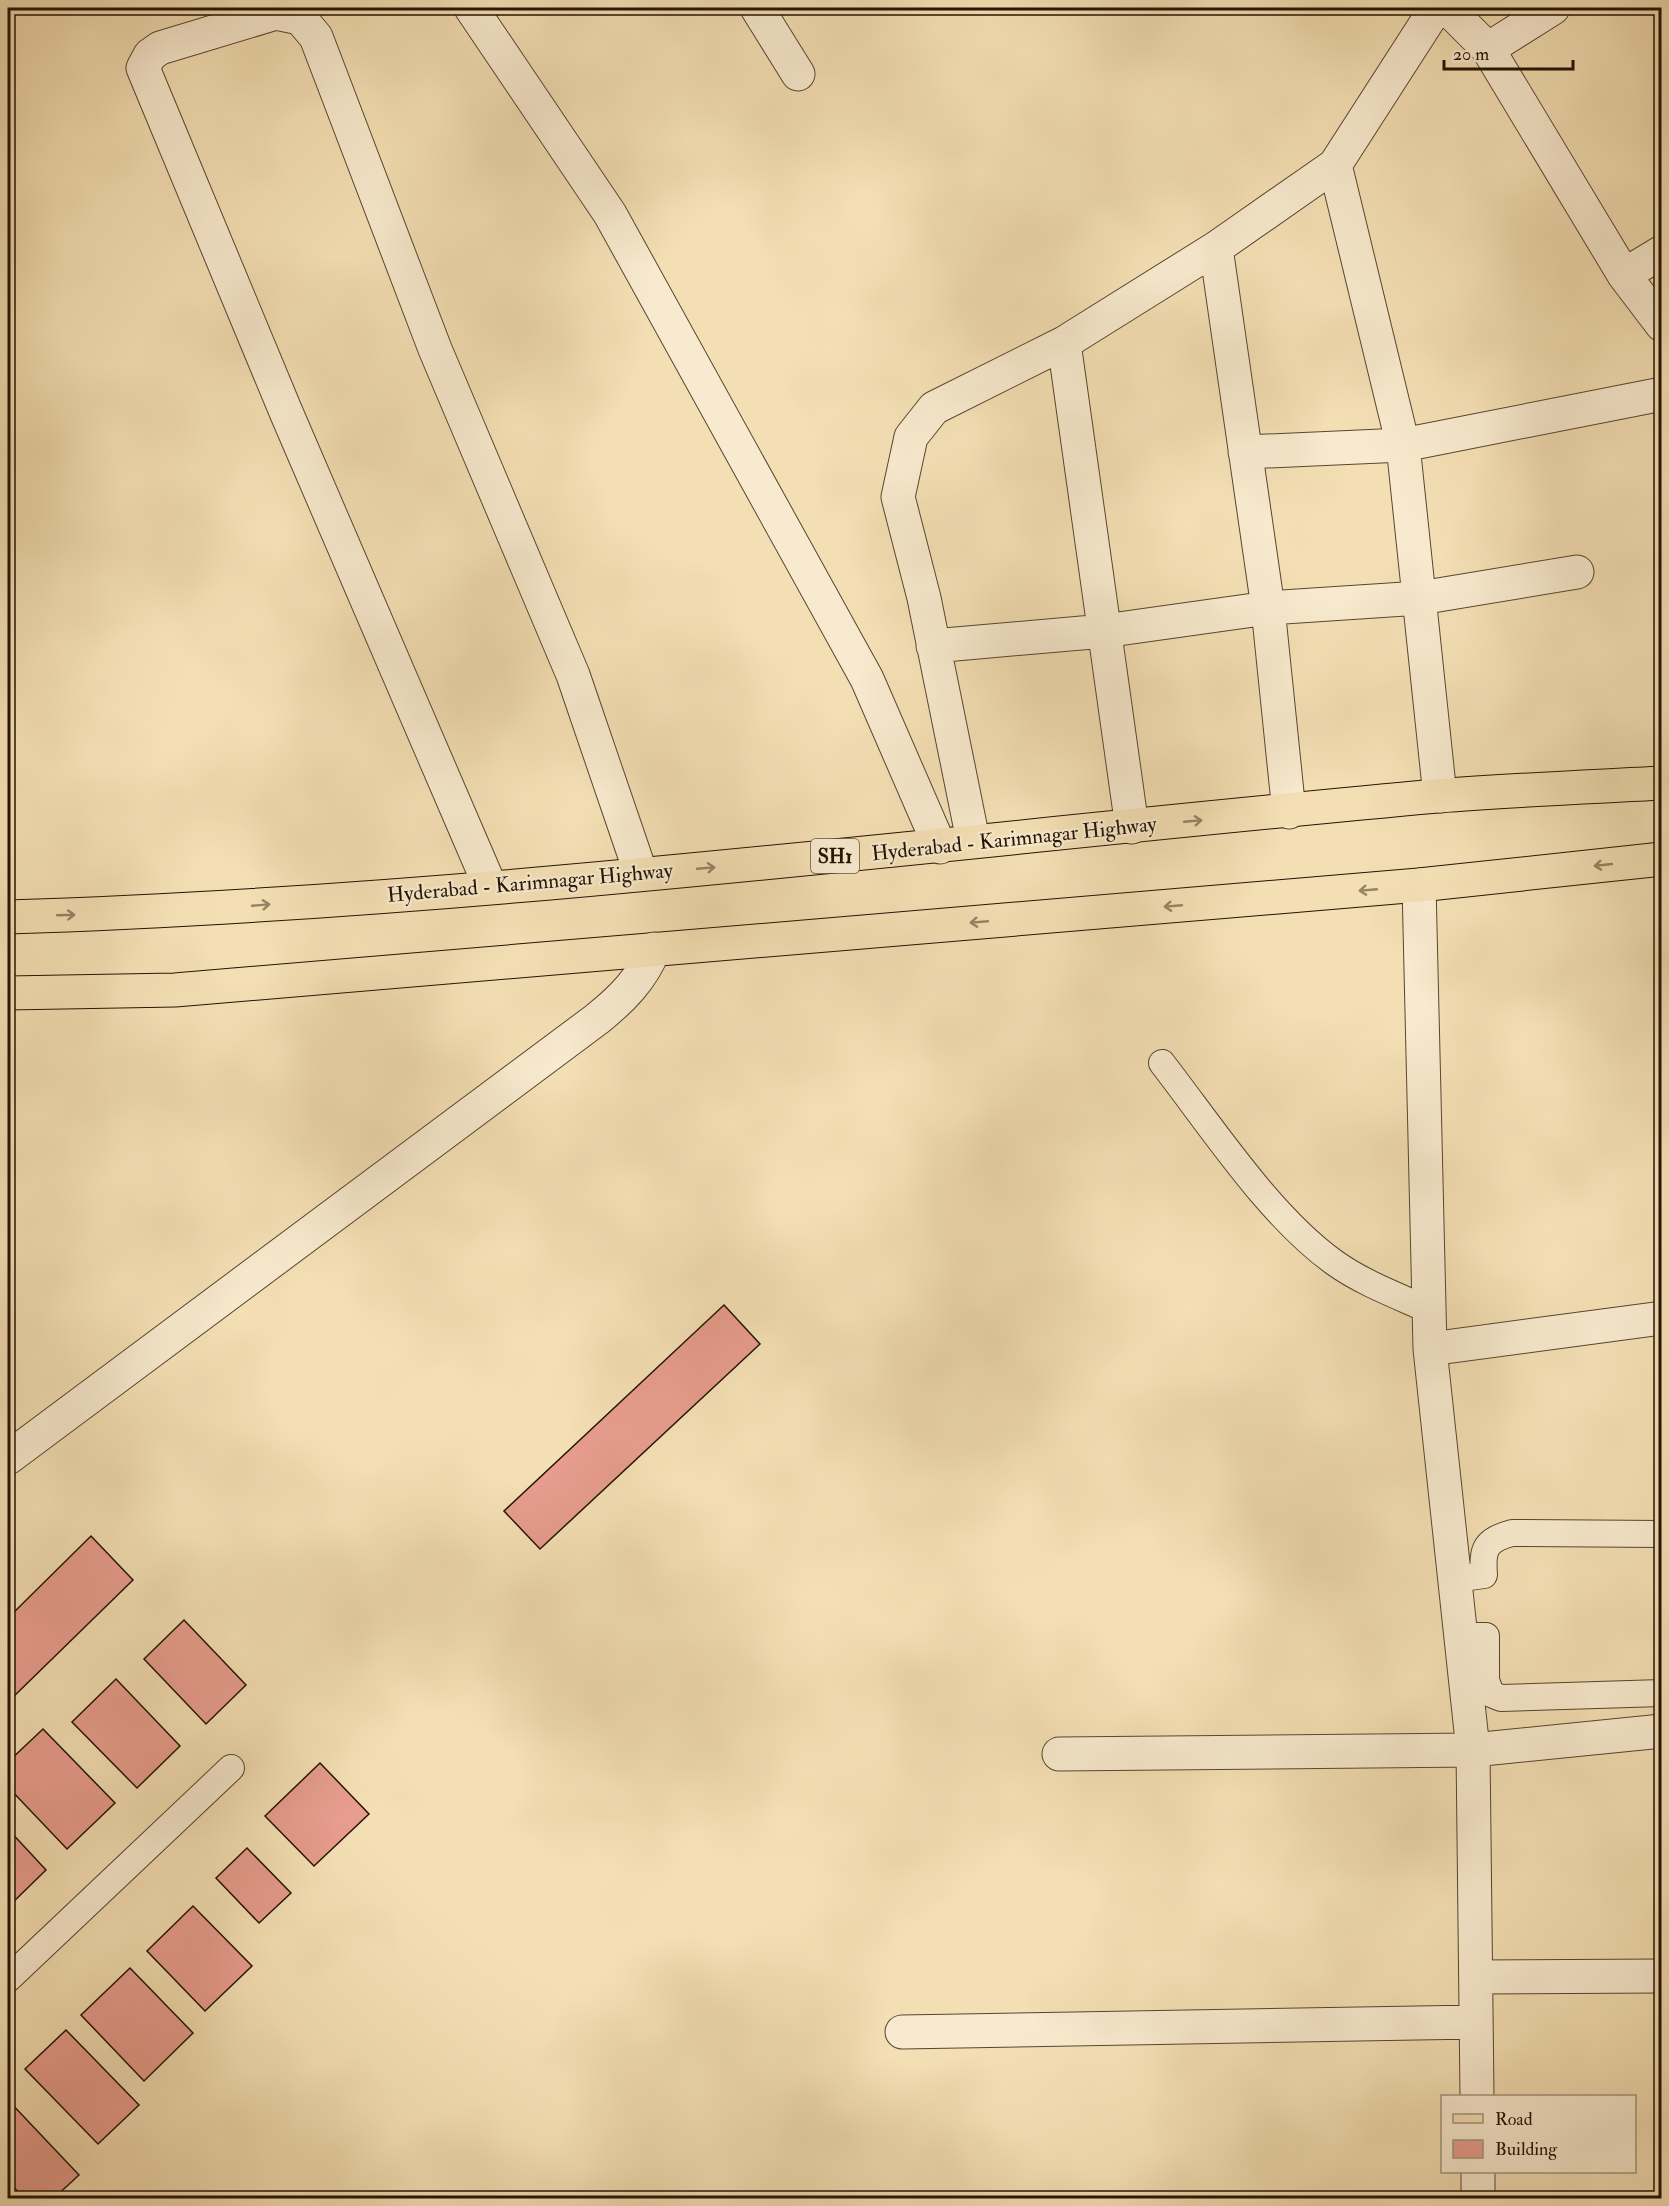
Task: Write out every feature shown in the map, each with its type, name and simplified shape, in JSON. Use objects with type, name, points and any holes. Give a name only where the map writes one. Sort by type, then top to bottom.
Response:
[{"type":"main road","name":"Hyderabad - Karimnagar Highway","points":[[8,917],[176,912],[940,847],[973,840],[1132,827],[1440,796],[1662,783]]},
{"type":"main road","points":[[8,993],[175,990],[1419,885],[1662,859]]},
{"type":"street","points":[[471,8],[610,214],[867,679],[940,847]]},
{"type":"street","points":[[758,8],[798,74]]},
{"type":"street","points":[[973,840],[933,646],[898,497],[911,437],[934,408],[1064,343],[1216,248],[1335,165],[1436,8]]},
{"type":"street","points":[[1447,8],[1488,49],[1624,275],[1662,325]]},
{"type":"street","points":[[1488,49],[1552,8]]},
{"type":"street","points":[[490,886],[286,412],[143,68],[150,55],[160,48],[276,13],[300,18],[316,37],[435,349],[573,675],[641,874]]},
{"type":"street","points":[[1335,165],[1403,445],[1440,796]]},
{"type":"street","points":[[1216,248],[1268,608],[1289,812]]},
{"type":"street","points":[[1624,275],[1662,252]]},
{"type":"street","points":[[1064,343],[1132,827]]},
{"type":"street","points":[[1245,452],[1403,445],[1662,394]]},
{"type":"street","points":[[933,646],[1104,631],[1268,608],[1420,598],[1576,572]]},
{"type":"street","points":[[1419,885],[1430,1349],[1473,1750],[1477,2095]]},
{"type":"street","points":[[8,1458],[597,1019],[627,994],[648,964],[654,949]]},
{"type":"street","points":[[1430,1349],[1662,1318]]},
{"type":"street","points":[[1059,1754],[1473,1750],[1662,1731]]},
{"type":"street","points":[[1476,1977],[1662,1976]]},
{"type":"street","points":[[902,2032],[1476,2022]]},
{"type":"street","points":[[1478,2173],[1478,2199]]},
{"type":"lane","points":[[1162,1063],[1270,1201],[1303,1238],[1336,1264],[1429,1310]]},
{"type":"lane","points":[[1455,1579],[1484,1575],[1483,1557],[1489,1544],[1498,1537],[1512,1533],[1662,1534]]},
{"type":"lane","points":[[1461,1636],[1486,1636],[1486,1680],[1491,1694],[1501,1698],[1662,1693]]},
{"type":"lane","points":[[8,1979],[231,1768]]},
{"type":"building","points":[[724,1305],[760,1344],[540,1549],[504,1511]]},
{"type":"building","points":[[91,1536],[133,1580],[8,1702],[8,1618]]},
{"type":"building","points":[[184,1620],[246,1685],[206,1724],[144,1659]]},
{"type":"building","points":[[116,1679],[180,1746],[137,1788],[72,1722]]},
{"type":"building","points":[[43,1729],[115,1803],[67,1849],[8,1787],[8,1762]]},
{"type":"building","points":[[320,1763],[369,1814],[314,1866],[265,1816]]},
{"type":"building","points":[[8,1829],[46,1870],[8,1907]]},
{"type":"building","points":[[247,1848],[291,1893],[259,1923],[216,1878]]},
{"type":"building","points":[[193,1906],[252,1966],[205,2011],[147,1951]]},
{"type":"building","points":[[130,1968],[193,2033],[144,2081],[81,2015]]},
{"type":"building","points":[[66,2030],[139,2105],[98,2144],[25,2069]]},
{"type":"building","points":[[8,2100],[79,2175],[54,2198],[24,2198],[8,2181]]}]
